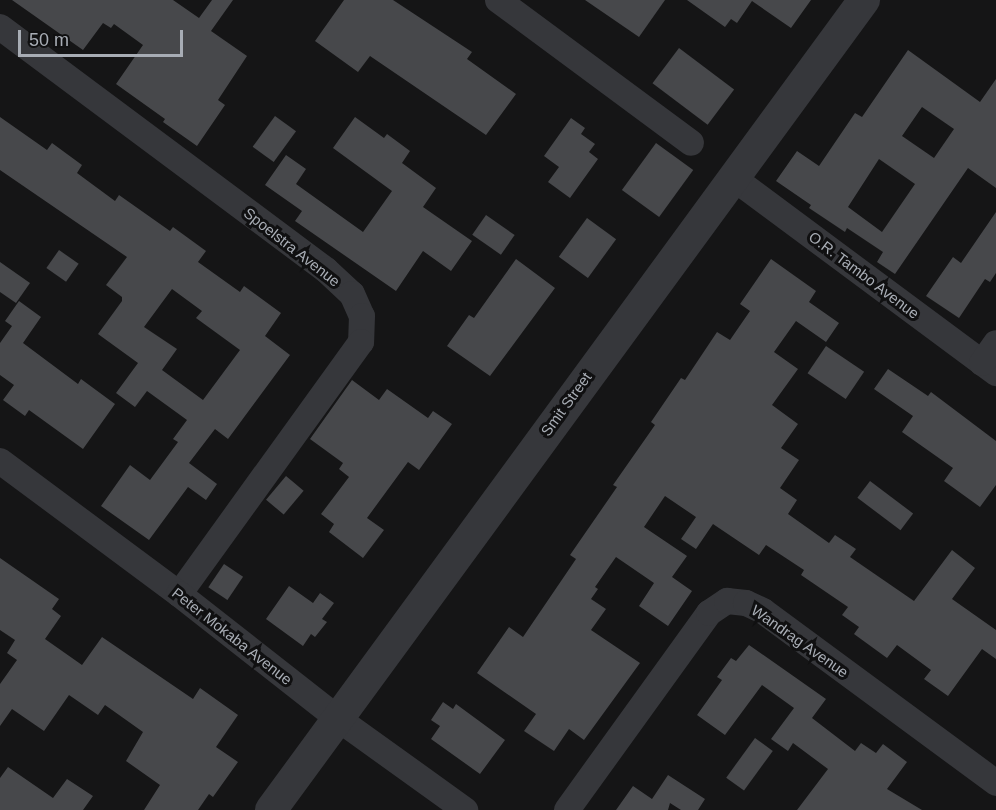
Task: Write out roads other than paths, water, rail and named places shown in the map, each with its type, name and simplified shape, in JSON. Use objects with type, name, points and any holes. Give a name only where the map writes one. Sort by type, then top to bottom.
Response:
[{"type":"street","points":[[498,0],[691,143]]},
{"type":"street","name":"Smit Street","points":[[271,810],[732,177],[864,0]]},
{"type":"street","name":"Spoelstra Avenue","points":[[0,27],[326,270],[352,294],[362,316],[361,342],[179,594]]},
{"type":"street","name":"O.R. Tambo Avenue","points":[[732,177],[991,360]]},
{"type":"street","name":"Peter Mokaba Avenue","points":[[0,461],[179,594],[337,718],[465,810]]},
{"type":"street","name":"Wandrag Avenue","points":[[567,810],[709,613],[727,601],[746,603],[763,611],[996,783]]}]
